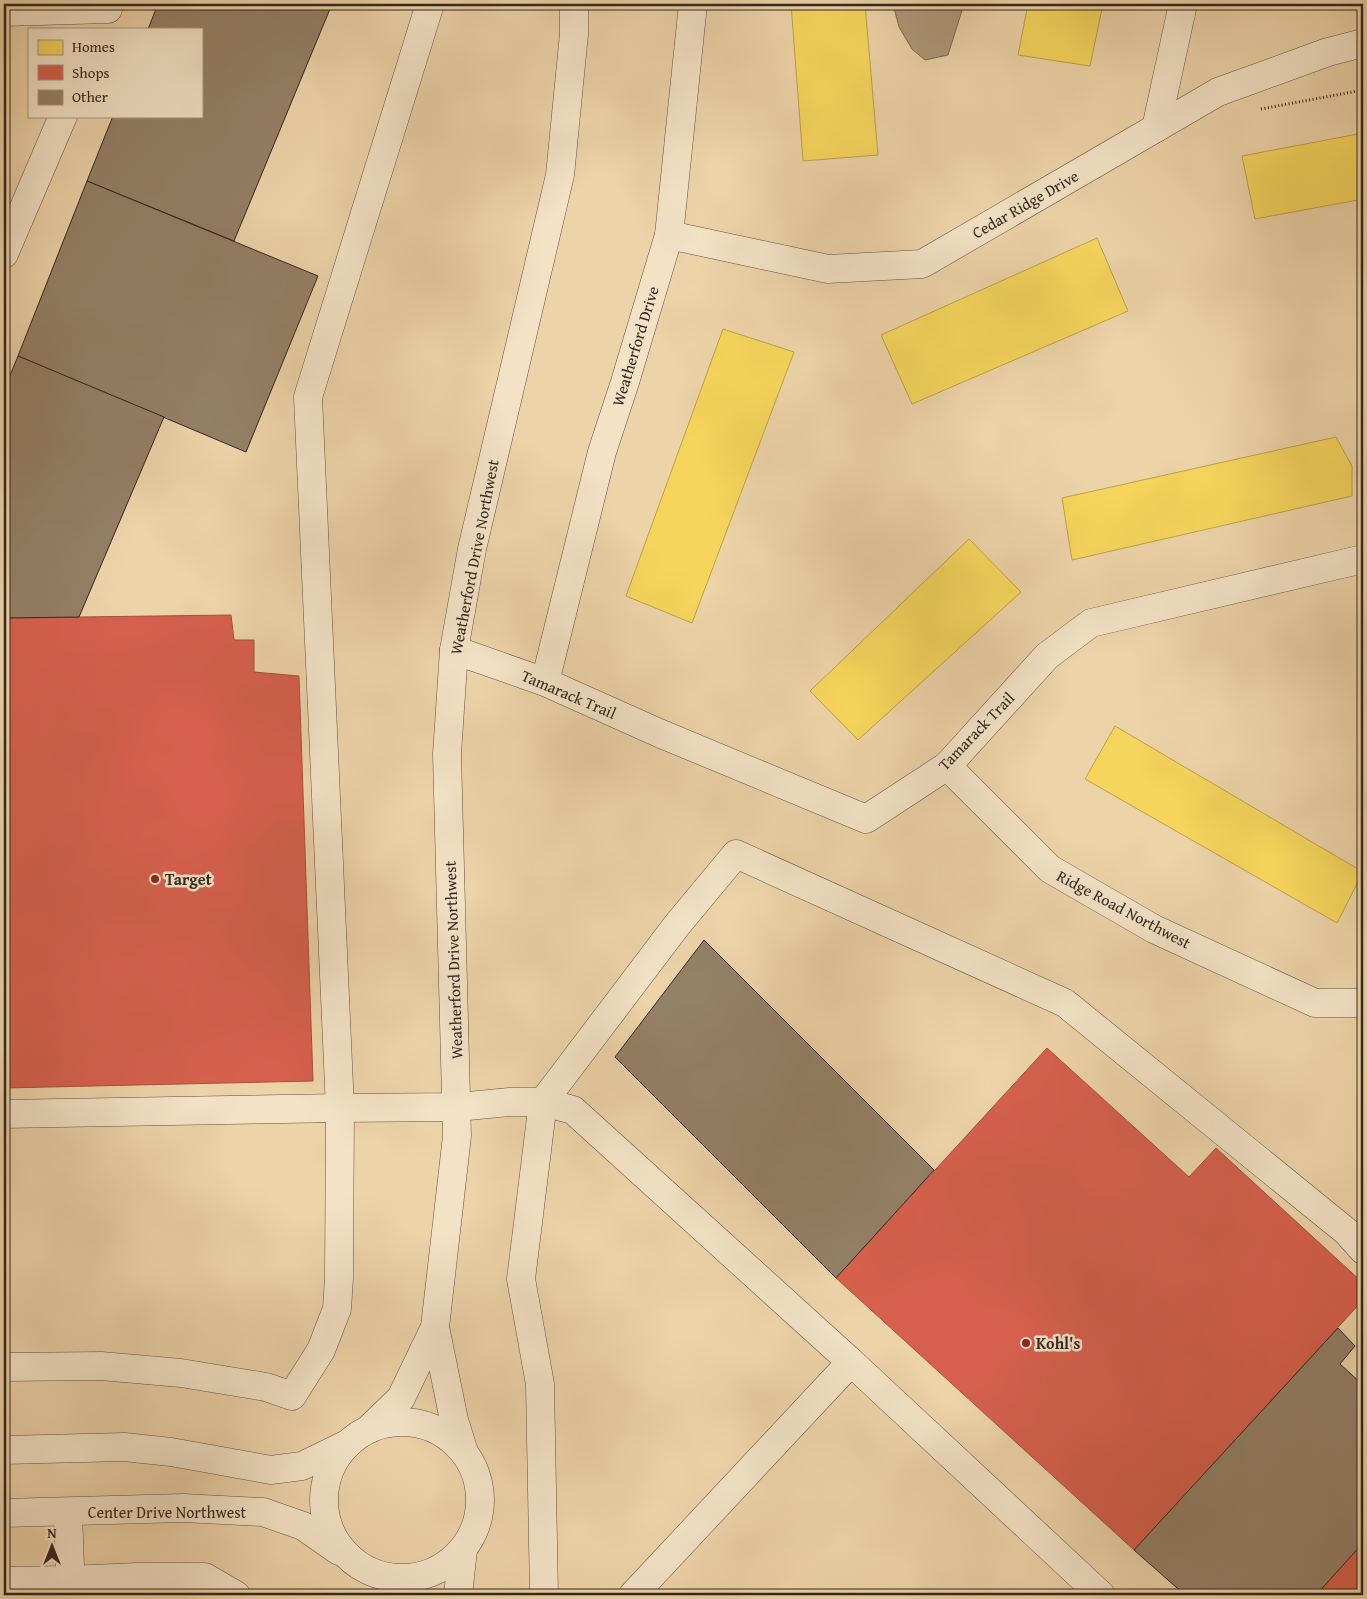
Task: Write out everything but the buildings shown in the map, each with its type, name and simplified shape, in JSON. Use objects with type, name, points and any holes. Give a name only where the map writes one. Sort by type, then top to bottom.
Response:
[{"type":"street","points":[[4,1367],[102,1366],[181,1373],[266,1387],[292,1396],[321,1350],[337,1309],[340,1108],[308,397],[430,4]]},
{"type":"street","name":"Weatherford Drive Northwest","points":[[464,1452],[454,1420],[435,1327],[457,1136],[458,1107],[447,754],[454,650],[472,549],[560,175],[574,34],[574,4]]},
{"type":"street","name":"Weatherford Drive","points":[[545,682],[602,452],[669,236],[693,4]]},
{"type":"street","points":[[1156,128],[1183,4]]},
{"type":"street","points":[[4,12],[106,14]]},
{"type":"street","name":"Cedar Ridge Drive","points":[[669,236],[828,269],[922,264],[1218,92],[1328,52],[1363,43]]},
{"type":"street","points":[[4,254],[61,118]]},
{"type":"street","name":"Tamarack Trail","points":[[454,650],[545,682],[866,819],[947,766],[1047,656],[1091,623],[1363,559]]},
{"type":"street","name":"Ridge Road Northwest","points":[[947,766],[1050,869],[1154,929],[1315,1003],[1363,1003]]},
{"type":"street","points":[[544,1595],[540,1384],[521,1280],[542,1102],[676,925],[736,854],[1065,1003],[1346,1232],[1363,1250]]},
{"type":"street","points":[[4,1114],[458,1107],[510,1102],[542,1102],[573,1110],[851,1362],[1101,1595]]},
{"type":"street","name":"Weatherford Drive Northwest","points":[[358,1437],[401,1398],[435,1327]]},
{"type":"street","points":[[633,1595],[851,1362]]},
{"type":"street","points":[[4,1450],[124,1447],[171,1452],[271,1470],[302,1466],[358,1437],[394,1422],[420,1424],[445,1434],[464,1452],[477,1475],[481,1502],[476,1528],[463,1550],[443,1568],[418,1577],[399,1587],[369,1572],[348,1557],[333,1537],[324,1513],[324,1488],[332,1464],[358,1437]]},
{"type":"street","name":"Center Drive Northwest","points":[[4,1513],[183,1508],[263,1512],[303,1526],[348,1557]]},
{"type":"street","points":[[68,1512],[71,1588]]},
{"type":"street","points":[[458,1595],[463,1550]]},
{"type":"street","points":[[4,1581],[71,1588],[138,1577],[205,1577],[236,1595]]},
{"type":"path","points":[[1260,110],[1363,90]]},
{"type":"shaded area","points":[[893,4],[964,4],[948,55],[925,60],[912,49],[899,27]]},
{"type":"place","name":"Target","points":[[155,879]]},
{"type":"place","name":"Kohl's","points":[[1026,1343]]}]
